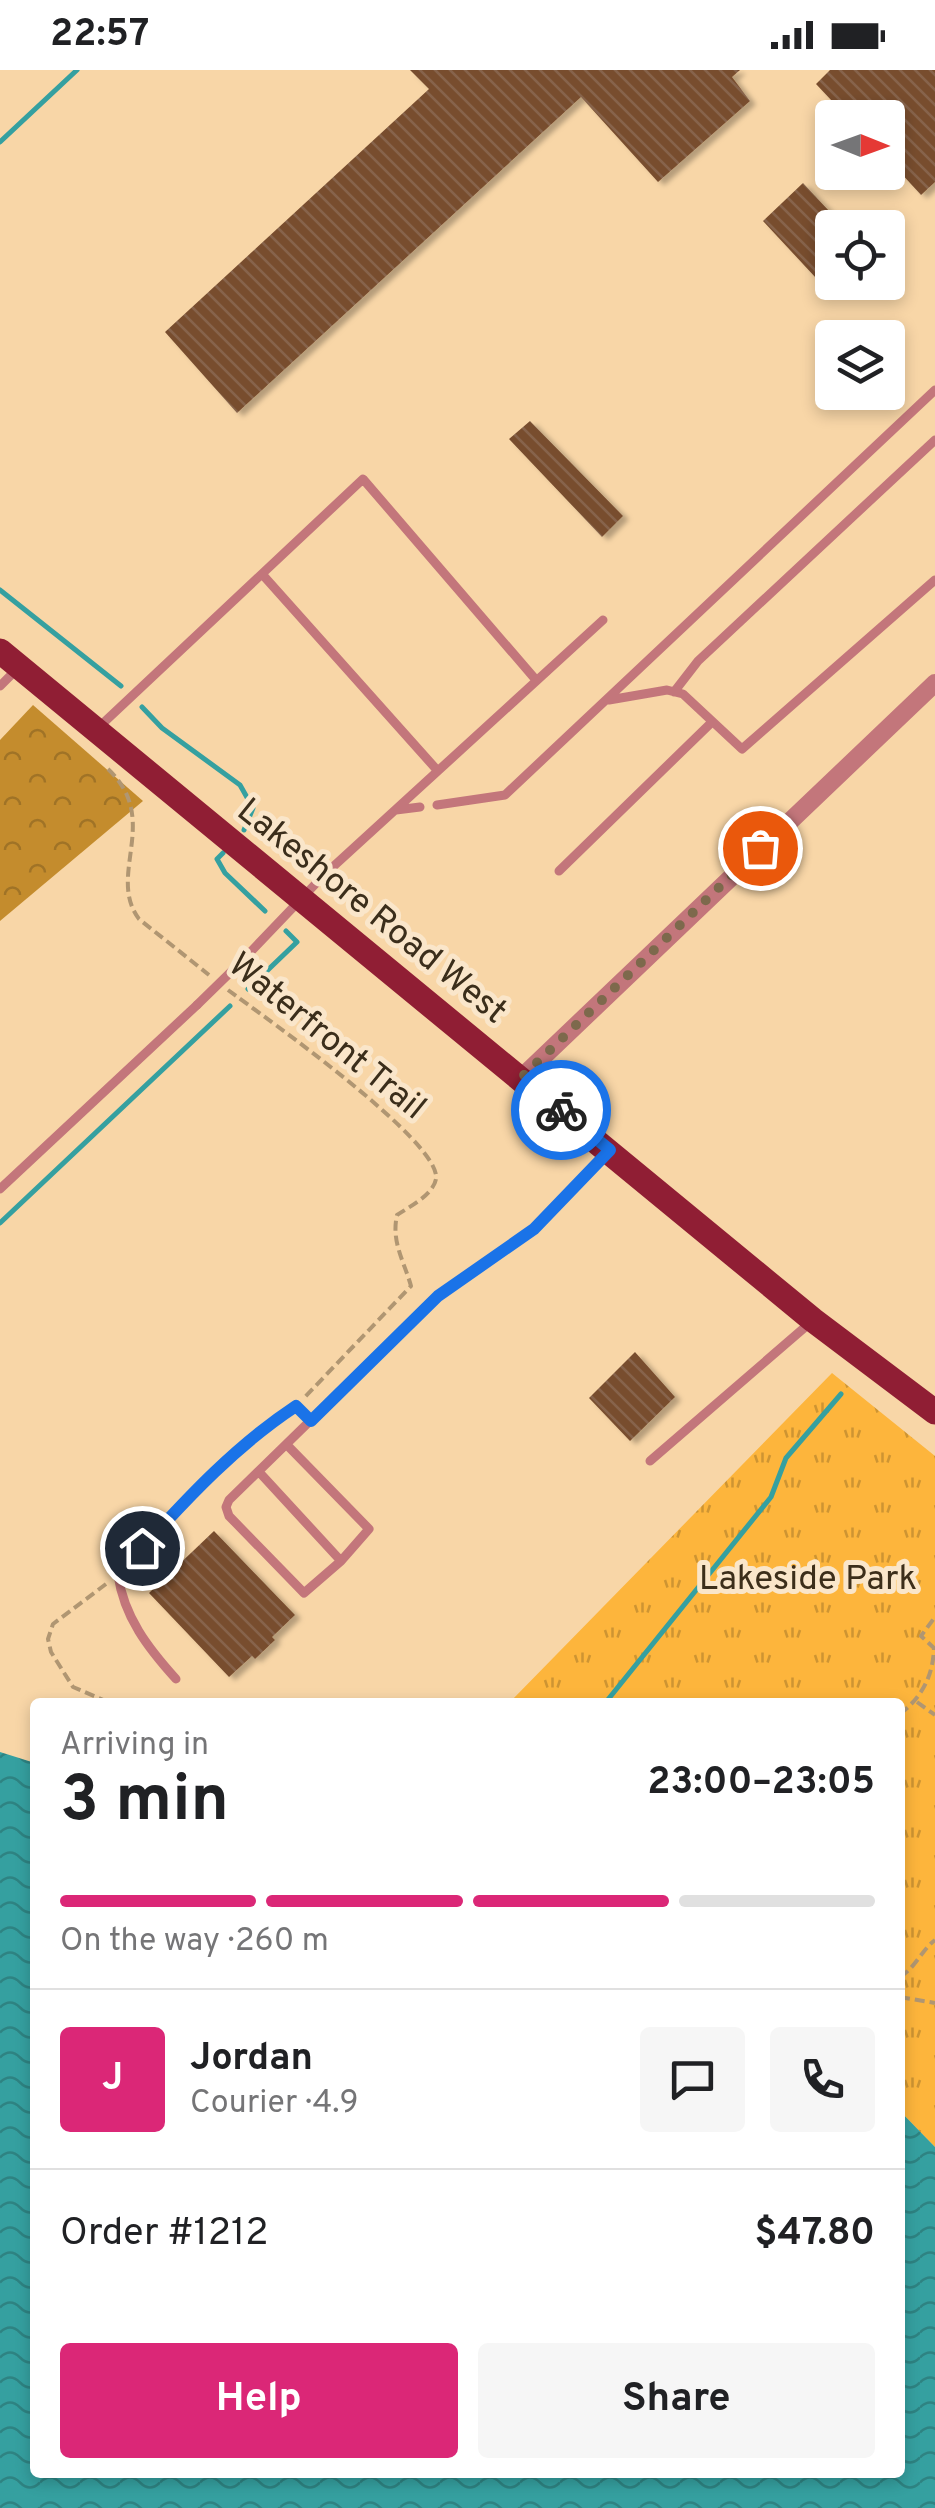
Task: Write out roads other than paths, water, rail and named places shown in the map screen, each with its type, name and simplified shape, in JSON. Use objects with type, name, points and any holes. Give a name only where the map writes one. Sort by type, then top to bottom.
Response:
[{"type":"main road","name":"Lakeshore Road West","points":[[10,658],[813,1320],[935,1412]]},
{"type":"street","points":[[522,1077],[935,682]]},
{"type":"lane","points":[[436,805],[505,795],[935,390]]},
{"type":"lane","points":[[674,692],[698,661],[935,440]]},
{"type":"lane","points":[[97,729],[364,479],[536,680]]},
{"type":"lane","points":[[262,574],[437,770]]},
{"type":"lane","points":[[606,700],[683,694],[742,750],[935,580]]},
{"type":"lane","points":[[0,1189],[197,1005],[324,875],[603,620]]},
{"type":"lane","points":[[0,686],[10,658]]},
{"type":"lane","points":[[559,870],[712,722]]},
{"type":"lane","points":[[393,810],[420,807]]},
{"type":"lane","points":[[288,1445],[370,1529],[304,1593],[229,1516],[229,1500],[438,1296],[534,1229],[610,1150]]},
{"type":"lane","points":[[650,1461],[813,1320]]},
{"type":"lane","points":[[176,1679],[132,1624],[121,1600],[118,1575],[190,1495],[264,1428],[296,1406],[311,1421]]},
{"type":"lane","points":[[260,1473],[341,1561]]},
{"type":"water","points":[[0,1752],[30,1761],[30,2478],[905,2478],[905,2116],[935,2147],[935,2508],[0,2508]]},
{"type":"waterway","points":[[0,142],[77,70]]},
{"type":"waterway","points":[[0,590],[121,686]]},
{"type":"waterway","points":[[142,707],[162,728],[240,785],[253,808],[244,830]]},
{"type":"waterway","points":[[223,853],[217,859],[225,873],[265,911]]},
{"type":"waterway","points":[[248,989],[297,942],[286,931]]},
{"type":"waterway","points":[[0,1223],[230,1006]]},
{"type":"waterway","points":[[609,1698],[771,1497],[786,1458],[841,1394]]},
{"type":"park label","name":"Lakeside Park","points":[[808,1577]]}]
